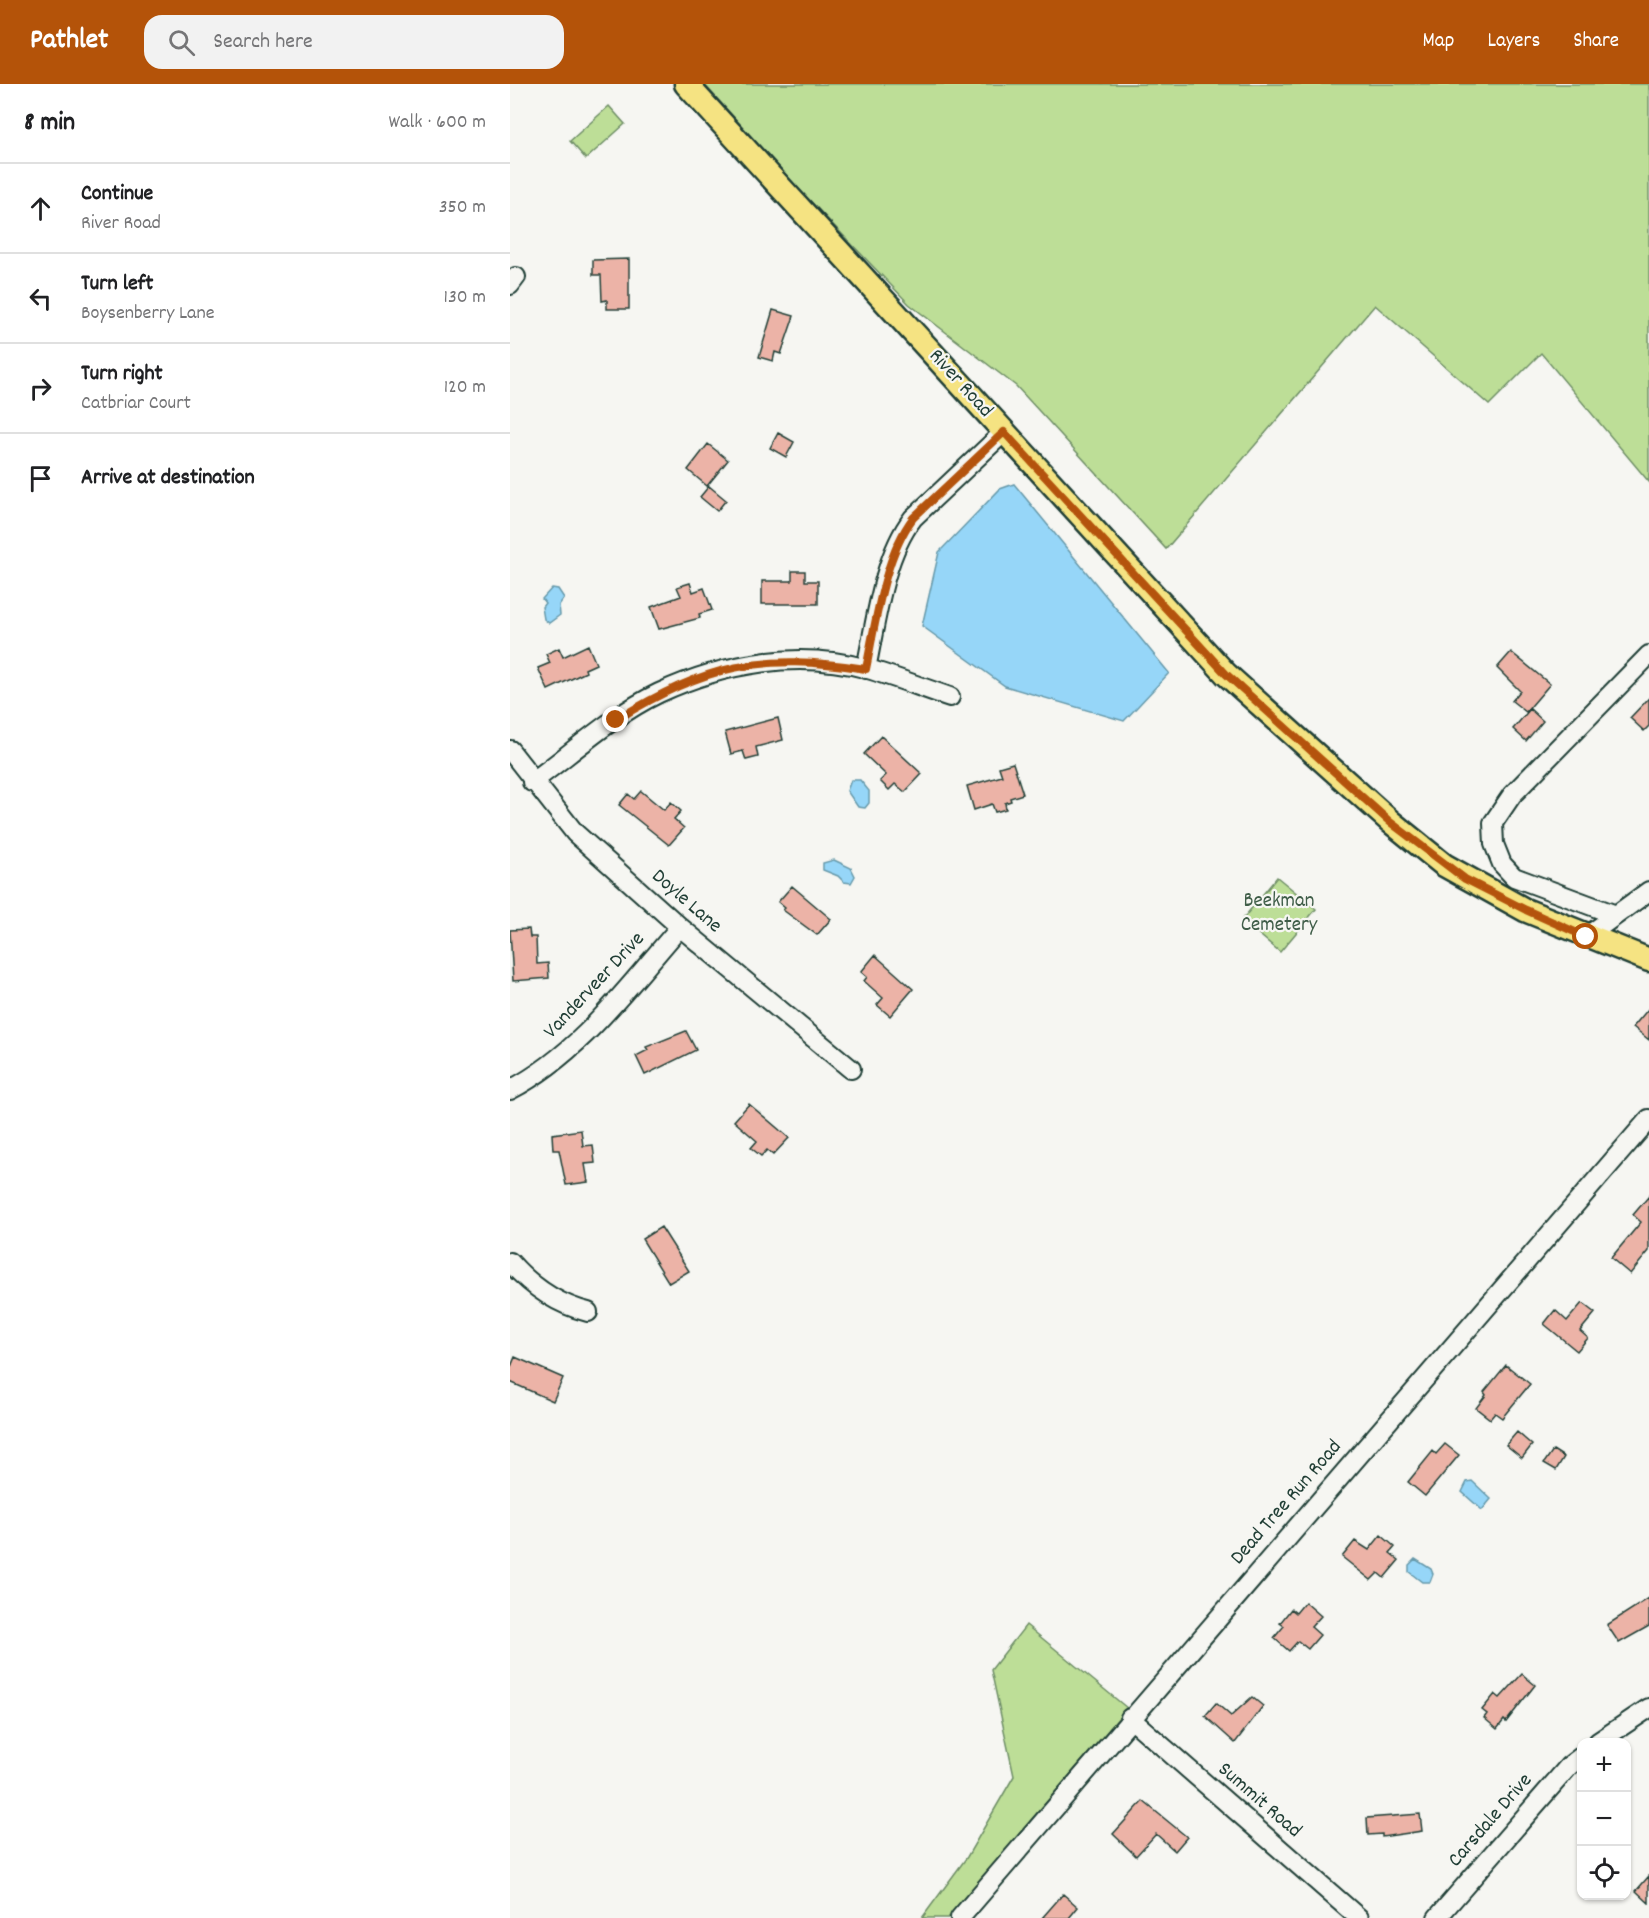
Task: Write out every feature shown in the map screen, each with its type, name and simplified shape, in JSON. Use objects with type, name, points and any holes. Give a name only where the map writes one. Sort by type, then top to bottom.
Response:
[{"type":"main road","name":"River Road","points":[[686,84],[1226,674],[1390,822],[1465,879],[1586,937],[1649,960]]},
{"type":"street","points":[[866,669],[893,553],[903,531],[913,518],[1004,432]]},
{"type":"street","points":[[1616,915],[1514,877],[1502,864],[1494,844],[1493,823],[1512,795],[1649,655]]},
{"type":"street","points":[[532,782],[616,720],[658,694],[715,671],[748,664],[816,661],[866,669],[950,697]]},
{"type":"street","name":"Doyle Lane","points":[[510,750],[532,782],[575,834],[680,927],[851,1069]]},
{"type":"street","points":[[1586,937],[1649,891]]},
{"type":"street","name":"Vanderveer Drive","points":[[510,1090],[536,1076],[577,1042],[680,927]]},
{"type":"street","name":"Dead Tree Run Road","points":[[960,1918],[1130,1718],[1649,1119]]},
{"type":"street","points":[[510,1262],[543,1293],[572,1308],[588,1312]]},
{"type":"street","points":[[1605,1738],[1649,1708]]},
{"type":"street","name":"Summit Road","points":[[1130,1718],[1359,1918]]},
{"type":"street","name":"Carsdale Drive","points":[[1437,1918],[1577,1759]]},
{"type":"green space","points":[[704,84],[1649,84],[1649,482],[1541,353],[1489,405],[1375,305],[1166,549],[1016,386],[909,304],[796,186]]},
{"type":"green space","points":[[609,106],[625,124],[586,159],[570,141]]},
{"type":"green space","name":"Beekman Cemetery","points":[[1277,877],[1316,909],[1280,952],[1242,920]]},
{"type":"green space","points":[[1026,1625],[1127,1708],[948,1918],[922,1918],[967,1857],[1014,1776],[991,1670]]},
{"type":"water","points":[[1014,484],[1169,673],[1124,721],[1005,686],[922,626],[939,552],[1000,489]]},
{"type":"water","points":[[552,588],[558,589],[564,598],[559,605],[560,615],[549,623],[544,619],[542,607],[545,603],[542,599]]},
{"type":"water","points":[[851,780],[860,780],[869,791],[869,803],[865,808],[858,807],[847,791]]},
{"type":"water","points":[[834,860],[851,868],[855,876],[851,883],[844,882],[838,876],[823,870],[823,863]]},
{"type":"water","points":[[1472,1481],[1491,1499],[1482,1510],[1462,1492],[1467,1482]]},
{"type":"water","points":[[1415,1559],[1431,1569],[1433,1574],[1430,1582],[1422,1582],[1409,1572],[1409,1565]]},
{"type":"building","points":[[629,259],[629,309],[607,309],[607,300],[602,301],[601,275],[593,275],[593,260]]},
{"type":"building","points":[[773,310],[794,316],[781,354],[775,352],[773,361],[759,357]]},
{"type":"building","points":[[778,433],[794,442],[786,457],[770,448]]},
{"type":"building","points":[[708,444],[728,460],[707,486],[688,470]]},
{"type":"building","points":[[709,486],[726,500],[717,511],[700,497]]},
{"type":"building","points":[[792,571],[805,571],[805,581],[818,581],[818,604],[762,604],[762,581],[792,581]]},
{"type":"building","points":[[690,583],[693,592],[704,588],[712,610],[699,614],[700,618],[659,629],[651,607],[681,596],[677,587]]},
{"type":"building","points":[[588,645],[596,664],[585,669],[586,672],[548,690],[538,668],[550,663],[546,654],[559,648],[563,657]]},
{"type":"building","points":[[1511,652],[1550,684],[1526,712],[1512,701],[1520,691],[1497,668]]},
{"type":"building","points":[[1649,698],[1649,726],[1644,731],[1630,718]]},
{"type":"building","points":[[1530,709],[1543,721],[1526,741],[1513,729]]},
{"type":"building","points":[[778,718],[783,740],[756,747],[758,757],[746,760],[743,751],[731,754],[725,732]]},
{"type":"building","points":[[881,736],[922,774],[905,792],[895,784],[889,790],[880,781],[886,775],[864,754]]},
{"type":"building","points":[[1013,763],[1023,794],[1010,798],[1011,801],[1005,803],[1006,809],[995,812],[992,804],[974,810],[967,786],[1002,776],[999,767]]},
{"type":"building","points":[[641,791],[664,810],[671,802],[681,811],[674,819],[684,828],[669,845],[619,805],[628,794],[634,799]]},
{"type":"building","points":[[792,886],[831,919],[817,935],[783,910],[785,908],[778,902]]},
{"type":"building","points":[[529,929],[530,937],[536,937],[537,964],[548,963],[549,978],[513,981],[510,930]]},
{"type":"building","points":[[875,955],[913,989],[890,1016],[877,1005],[883,998],[864,981],[867,977],[861,972]]},
{"type":"building","points":[[1649,1008],[1649,1040],[1633,1027]]},
{"type":"building","points":[[686,1031],[696,1050],[645,1075],[636,1056],[648,1050],[646,1047]]},
{"type":"building","points":[[749,1104],[789,1138],[773,1155],[767,1150],[761,1156],[751,1148],[757,1141],[734,1121]]},
{"type":"building","points":[[581,1130],[583,1146],[593,1145],[595,1163],[585,1164],[588,1182],[566,1185],[559,1150],[553,1150],[552,1134]]},
{"type":"building","points":[[1649,1196],[1649,1251],[1630,1274],[1611,1258],[1641,1222],[1633,1215]]},
{"type":"building","points":[[661,1227],[689,1271],[669,1283],[642,1239]]},
{"type":"building","points":[[1582,1303],[1595,1313],[1580,1331],[1588,1338],[1577,1351],[1544,1324],[1555,1310],[1567,1321]]},
{"type":"building","points":[[515,1357],[563,1378],[553,1401],[510,1382],[510,1369]]},
{"type":"building","points":[[1506,1365],[1530,1384],[1502,1418],[1495,1413],[1490,1419],[1476,1408],[1486,1395],[1484,1392]]},
{"type":"building","points":[[1517,1432],[1532,1445],[1522,1458],[1506,1445]]},
{"type":"building","points":[[1445,1444],[1459,1455],[1425,1496],[1408,1482],[1433,1451],[1436,1454]]},
{"type":"building","points":[[1553,1450],[1564,1457],[1556,1470],[1544,1463]]},
{"type":"building","points":[[1381,1535],[1395,1547],[1390,1553],[1399,1560],[1384,1578],[1378,1573],[1371,1580],[1342,1557],[1355,1541],[1369,1550]]},
{"type":"building","points":[[1649,1598],[1649,1626],[1619,1643],[1607,1625]]},
{"type":"building","points":[[1305,1602],[1321,1616],[1311,1627],[1320,1635],[1308,1649],[1298,1641],[1289,1651],[1274,1638],[1284,1626],[1280,1623],[1291,1609],[1296,1613]]},
{"type":"building","points":[[1522,1674],[1535,1685],[1506,1722],[1504,1720],[1497,1729],[1484,1718],[1487,1714],[1482,1710],[1495,1694],[1500,1698]]},
{"type":"building","points":[[1252,1697],[1263,1706],[1235,1743],[1205,1716],[1216,1703],[1231,1716]]},
{"type":"building","points":[[1143,1801],[1187,1837],[1175,1851],[1156,1834],[1136,1856],[1113,1834]]},
{"type":"building","points":[[1420,1814],[1422,1831],[1382,1837],[1382,1834],[1368,1835],[1367,1818]]},
{"type":"building","points":[[1649,1876],[1649,1903],[1636,1891]]},
{"type":"building","points":[[1063,1894],[1078,1907],[1069,1918],[1042,1918]]},
{"type":"route","points":[[616,720],[658,694],[715,671],[748,664],[816,661],[866,669],[893,553],[903,531],[913,518],[1004,432],[1226,674],[1390,822],[1465,879],[1586,937]]}]
